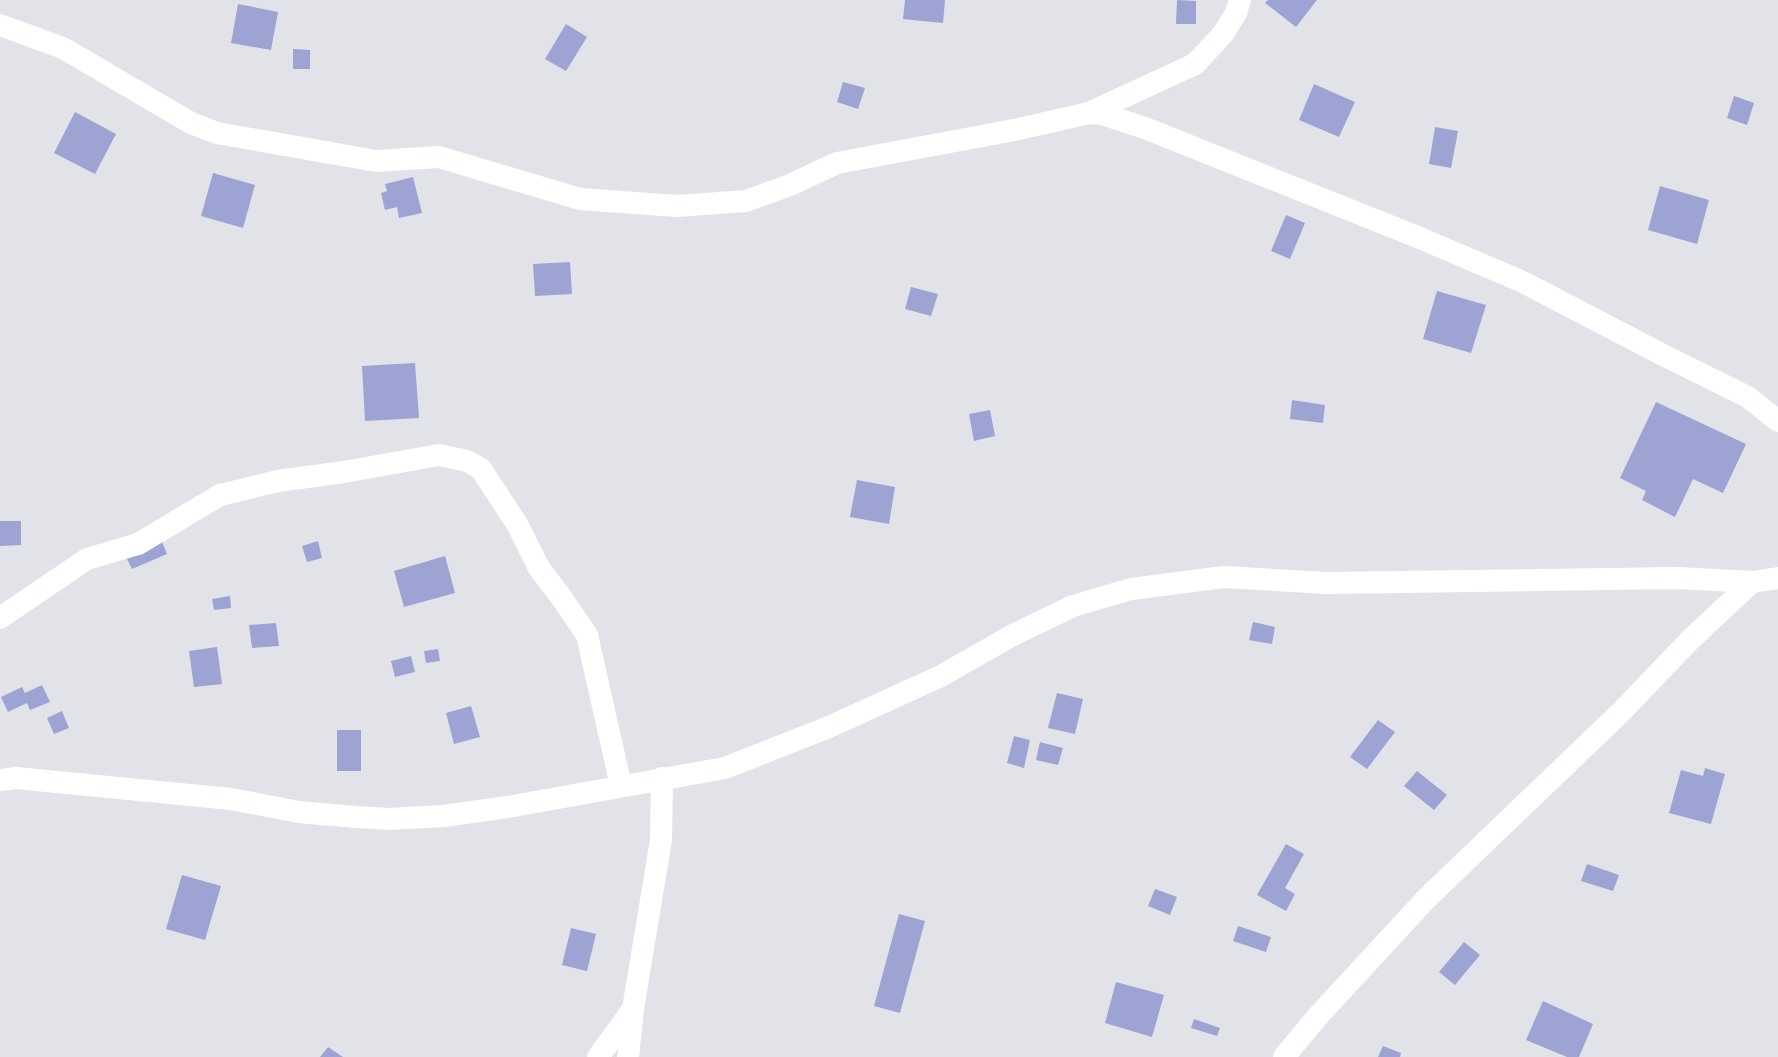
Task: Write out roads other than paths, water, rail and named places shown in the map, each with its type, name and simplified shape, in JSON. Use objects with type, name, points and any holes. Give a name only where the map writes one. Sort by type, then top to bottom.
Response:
[{"type":"street","points":[[0,25],[63,48],[191,123],[217,133],[376,162],[439,157],[580,199],[677,206],[746,201],[790,185],[837,163],[1019,129],[1089,113],[1195,64],[1223,34],[1236,13],[1240,0]]},
{"type":"street","points":[[1089,113],[1102,114],[1145,128],[1420,238],[1524,282],[1663,355],[1748,397],[1778,420]]},
{"type":"street","points":[[0,618],[87,559],[138,544],[220,495],[278,481],[344,472],[439,455],[467,461],[480,469],[517,524],[539,568],[587,635],[621,786]]},
{"type":"street","points":[[0,780],[16,778],[231,799],[299,812],[389,819],[443,816],[508,807],[662,778],[725,768],[829,728],[941,676],[1011,636],[1073,606],[1131,589],[1224,577],[1327,583],[1677,578],[1752,582],[1778,578]]},
{"type":"street","points":[[1284,1057],[1318,1016],[1426,899],[1621,712],[1696,634],[1752,582]]},
{"type":"street","points":[[628,1057],[633,1009],[661,840],[662,778]]},
{"type":"street","points":[[598,1057],[633,1009]]}]
